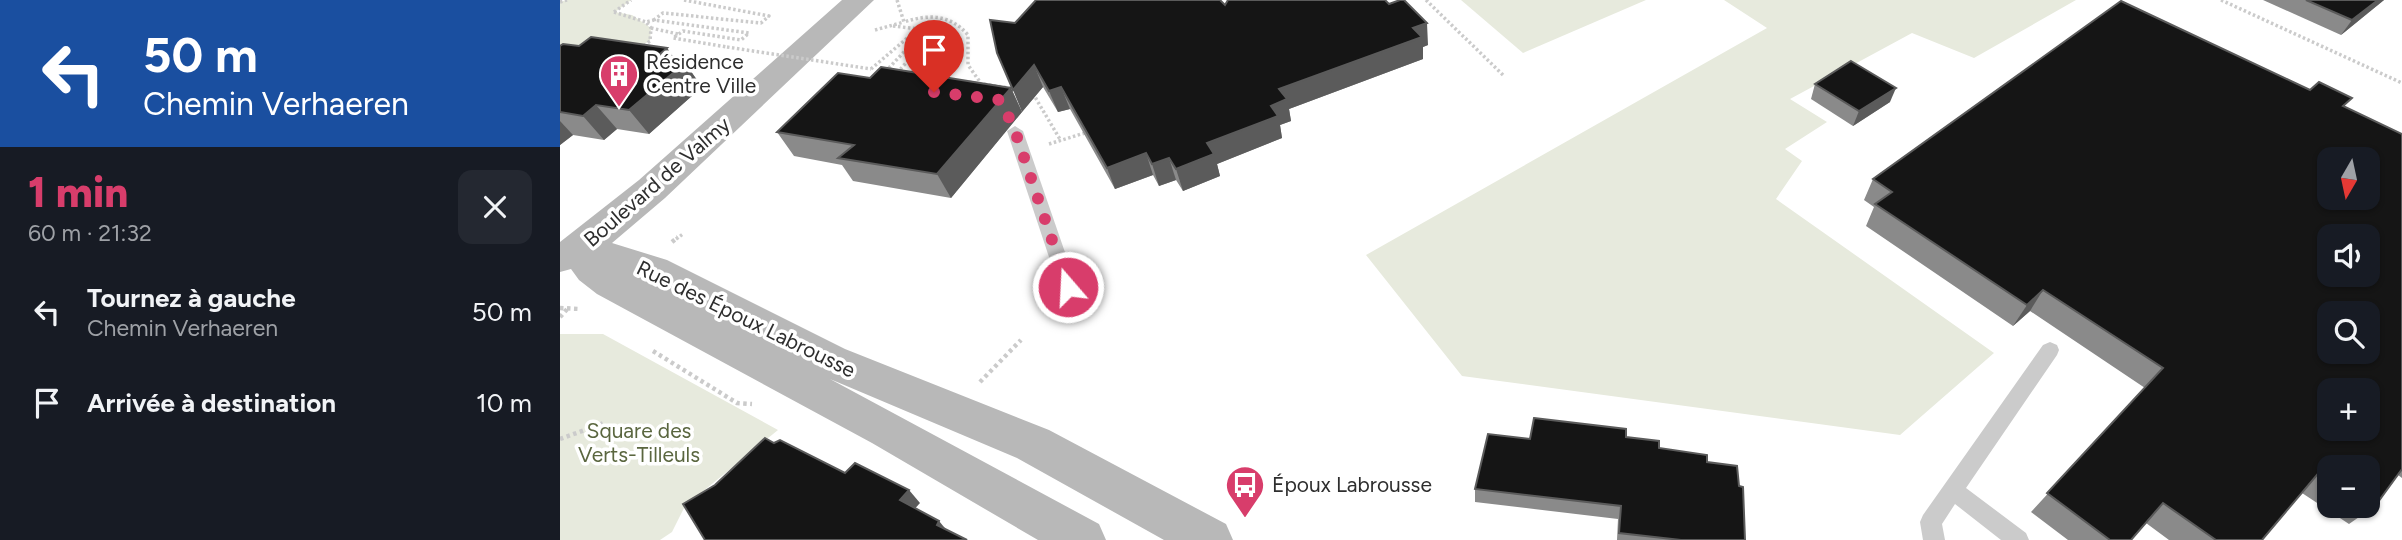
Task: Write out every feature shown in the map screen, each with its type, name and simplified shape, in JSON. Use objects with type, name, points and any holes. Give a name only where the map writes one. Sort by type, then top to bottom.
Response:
[{"type":"main road","name":"Boulevard de Valmy","points":[[569,254],[652,189],[859,0]]},
{"type":"main road","name":"Rue des Époux Labrousse","points":[[569,254],[611,284],[887,430],[1082,540]]},
{"type":"main road","name":"Rue des Époux Labrousse","points":[[569,254],[630,261],[653,270],[854,372],[1034,444],[1209,540]]},
{"type":"lane","points":[[1015,131],[1068,287]]},
{"type":"lane","points":[[1934,540],[1931,522],[2050,350]]},
{"type":"lane","points":[[1953,490],[2018,540]]},
{"type":"path","points":[[560,2],[567,0]]},
{"type":"path","points":[[631,0],[614,12],[646,22],[652,28],[679,34]]},
{"type":"path","points":[[654,20],[663,13],[761,23],[769,16],[684,0]]},
{"type":"path","points":[[897,0],[904,22],[925,16],[957,22],[968,35],[968,65],[981,83]]},
{"type":"path","points":[[1426,0],[1503,75]]},
{"type":"path","points":[[2221,0],[2402,83]]},
{"type":"path","points":[[646,22],[654,20],[749,33],[741,40],[683,31],[673,38],[921,76]]},
{"type":"path","points":[[889,26],[937,31],[897,73]]},
{"type":"path","points":[[632,55],[650,41],[652,28]]},
{"type":"path","points":[[871,69],[912,34],[920,35],[886,71]]},
{"type":"path","points":[[910,75],[938,37],[934,36]]},
{"type":"path","points":[[886,71],[891,81]]},
{"type":"path","points":[[957,80],[1014,88],[1031,108]]},
{"type":"path","points":[[987,92],[1011,95]]},
{"type":"path","points":[[1026,100],[1035,97],[1061,141]]},
{"type":"path","points":[[1022,152],[1095,130]]},
{"type":"path","points":[[560,317],[570,306]]},
{"type":"path","points":[[980,382],[1021,340]]},
{"type":"path","points":[[560,439],[604,423]]},
{"type":"green space","points":[[631,0],[615,12],[632,15],[651,28],[650,41],[560,85],[560,2]]},
{"type":"green space","points":[[1461,0],[1646,0],[1523,53]]},
{"type":"green space","points":[[1724,0],[2076,0],[1974,58],[1912,33],[1790,99],[1827,122],[1785,149],[1802,161],[1776,199],[1994,353],[1900,435],[1462,376],[1366,255],[1767,28]]},
{"type":"green space","name":"Square des Verts-Tilleuls","points":[[560,334],[603,334],[778,430],[685,506],[672,532],[660,540],[560,540]]},
{"type":"building","points":[[1036,0],[1220,0],[1225,5],[1228,0],[1385,0],[1389,4],[1404,0],[1427,23],[1413,28],[1422,37],[1279,89],[1287,99],[1271,106],[1278,116],[1207,143],[1214,154],[1176,169],[1169,158],[1152,164],[1146,153],[1107,168],[1061,87],[1049,91],[1034,65],[1013,90],[997,53],[990,20],[1015,23]]},
{"type":"building","points":[[2306,0],[2378,0],[2352,20]]},
{"type":"building","points":[[2121,1],[2310,90],[2319,82],[2352,98],[2343,106],[2402,134],[2402,469],[2380,499],[2380,455],[2317,455],[2317,475],[2262,540],[2216,540],[2163,503],[2131,540],[2110,540],[2047,493],[2163,368],[2043,290],[2027,305],[1875,204],[1892,192],[1873,179]]},
{"type":"building","points":[[591,37],[667,48],[654,59],[685,63],[629,110],[596,105],[583,116],[560,112],[560,46],[579,46]]},
{"type":"building","points":[[1851,61],[1896,88],[1859,111],[1815,84]]},
{"type":"building","points":[[881,67],[1011,88],[937,174],[838,158],[854,145],[777,132],[838,73],[870,78]]},
{"type":"building","points":[[1534,418],[1626,429],[1626,437],[1659,441],[1659,448],[1707,455],[1707,462],[1737,466],[1739,486],[1743,487],[1745,540],[1681,540],[1619,533],[1621,506],[1475,489],[1488,434],[1530,439]]},
{"type":"building","points":[[765,438],[774,443],[780,440],[845,473],[855,463],[909,490],[900,500],[939,521],[937,525],[967,540],[705,540],[683,504],[715,485]]},
{"type":"place","name":"Résidence Centre Ville","points":[[619,108]]},
{"type":"place","name":"Époux Labrousse","points":[[1245,519]]},
{"type":"route","points":[[934,92],[1001,100],[1015,131],[1068,287]]}]
